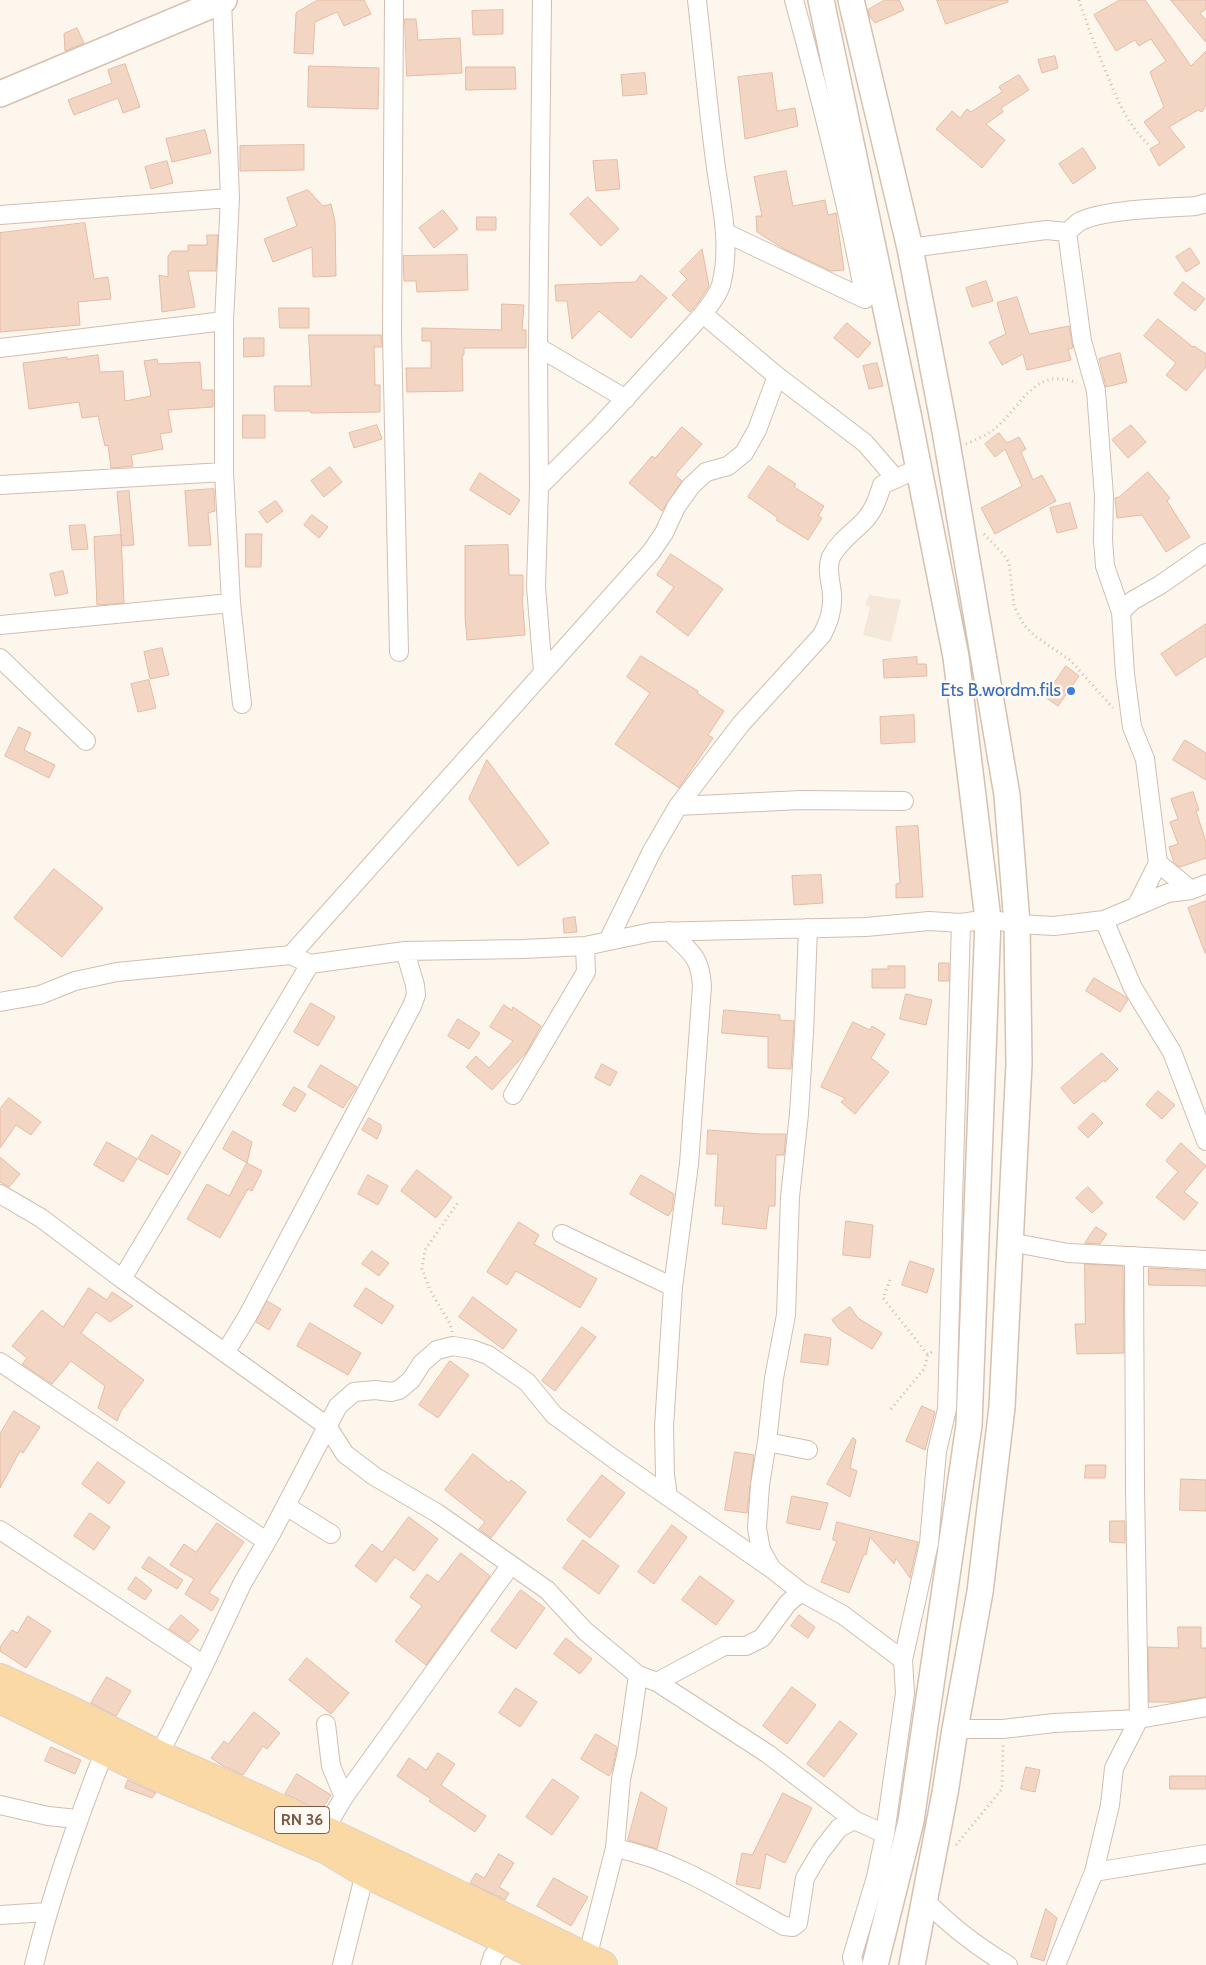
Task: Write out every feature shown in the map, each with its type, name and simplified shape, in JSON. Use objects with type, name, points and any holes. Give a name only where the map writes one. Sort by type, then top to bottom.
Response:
[{"type":"main road","points":[[0,94],[223,0]]},
{"type":"main road","points":[[821,0],[919,468],[956,657],[988,919],[969,1425],[911,1821],[875,1965]]},
{"type":"main road","points":[[851,0],[910,248],[948,451],[1007,795],[1017,924],[1019,1064],[1002,1407],[980,1592],[955,1729],[946,1793],[912,1965]]},
{"type":"main road","name":"RN 36","points":[[0,1678],[70,1710],[158,1755],[324,1830],[595,1962]]},
{"type":"main road","name":"RN 36","points":[[0,1699],[156,1776],[327,1850],[365,1873],[557,1965]]},
{"type":"street","points":[[223,0],[230,198],[224,321],[224,472],[231,604],[242,704]]},
{"type":"street","points":[[394,0],[392,335],[399,652]]},
{"type":"street","points":[[542,0],[538,347],[539,487],[536,587],[543,672]]},
{"type":"street","points":[[539,487],[626,399],[703,314],[721,286],[726,233],[715,160],[698,0]]},
{"type":"street","points":[[726,233],[865,300],[840,176],[815,72],[794,0]]},
{"type":"street","points":[[0,215],[230,198]]},
{"type":"street","points":[[910,248],[1046,230],[1067,232],[1080,222],[1099,216],[1132,211],[1196,206],[1206,203]]},
{"type":"street","points":[[1067,232],[1082,341],[1096,391],[1104,496],[1104,553],[1106,566],[1122,612],[1125,674],[1132,727],[1145,760],[1158,864],[1137,905]]},
{"type":"street","points":[[703,314],[777,376],[865,443],[896,479]]},
{"type":"street","points":[[0,348],[224,321]]},
{"type":"street","points":[[538,347],[626,399]]},
{"type":"street","points":[[291,955],[651,552],[664,533],[676,507],[691,486],[706,472],[728,466],[744,453],[757,430],[777,376]]},
{"type":"street","points":[[608,941],[652,851],[678,806],[741,724],[822,635],[831,617],[832,595],[828,575],[831,558],[841,542],[866,519],[877,502],[882,486],[919,468]]},
{"type":"street","points":[[0,486],[224,472]]},
{"type":"street","points":[[1122,612],[1132,601],[1160,585],[1206,553]]},
{"type":"street","points":[[0,625],[231,604]]},
{"type":"street","points":[[0,658],[86,741]]},
{"type":"street","points":[[678,806],[801,800],[904,801]]},
{"type":"street","points":[[1158,864],[1199,887]]},
{"type":"street","points":[[0,1002],[40,995],[75,980],[117,972],[291,955],[310,964],[405,951],[585,946],[633,935],[669,931],[866,927],[929,921],[961,922],[988,919],[1017,924],[1054,926],[1104,920],[1168,893],[1199,887]]},
{"type":"street","points":[[1104,920],[1133,988],[1172,1052],[1206,1140]]},
{"type":"street","points":[[854,1965],[852,1957],[876,1878],[885,1834],[905,1693],[903,1660],[929,1543],[937,1451],[948,1409],[961,922]]},
{"type":"street","points":[[772,1569],[761,1550],[757,1528],[760,1485],[774,1378],[786,1315],[790,1197],[804,1042],[808,928]]},
{"type":"street","points":[[668,1496],[665,1475],[664,1427],[673,1287],[689,1164],[702,986],[701,969],[695,957],[669,931]]},
{"type":"street","points":[[513,1095],[586,972],[585,946]]},
{"type":"street","points":[[225,1353],[247,1317],[412,1006],[416,995],[415,985],[405,951]]},
{"type":"street","points":[[122,1279],[310,964]]},
{"type":"street","points":[[0,1194],[41,1218],[122,1279],[327,1426],[346,1454],[374,1476],[437,1513],[510,1566],[547,1590],[585,1631],[638,1676],[657,1682],[768,1754],[854,1820],[885,1834]]},
{"type":"street","points":[[562,1234],[673,1287]]},
{"type":"street","points":[[1010,1242],[1068,1253],[1206,1260]]},
{"type":"street","points":[[1056,1965],[1094,1872],[1110,1805],[1114,1768],[1139,1719],[1135,1489],[1134,1256]]},
{"type":"street","points":[[158,1755],[204,1666],[242,1584],[286,1506],[338,1406],[354,1392],[375,1390],[391,1392],[399,1390],[411,1380],[422,1364],[437,1350],[453,1346],[471,1349],[488,1355],[527,1382],[554,1415],[772,1569],[801,1592],[843,1615],[903,1660]]},
{"type":"street","points":[[0,1362],[266,1540]]},
{"type":"street","points":[[767,1442],[808,1450]]},
{"type":"street","points":[[286,1506],[331,1534]]},
{"type":"street","points":[[0,1530],[204,1666]]},
{"type":"street","points":[[324,1830],[344,1797],[510,1566]]},
{"type":"street","points":[[657,1682],[724,1646],[746,1646],[762,1638],[788,1603],[801,1592]]},
{"type":"street","points":[[595,1962],[615,1848],[621,1780],[638,1676]]},
{"type":"street","points":[[955,1729],[1003,1729],[1054,1723],[1139,1719],[1206,1707]]},
{"type":"street","points":[[326,1724],[331,1766],[344,1797]]},
{"type":"street","points":[[34,1965],[47,1912],[77,1819],[105,1750]]},
{"type":"street","points":[[0,1804],[48,1816],[77,1819]]},
{"type":"street","points":[[615,1848],[654,1857],[703,1880],[784,1926],[793,1927],[798,1923],[804,1878],[821,1851],[839,1828],[854,1820]]},
{"type":"street","points":[[1094,1872],[1206,1854]]},
{"type":"street","points":[[342,1965],[365,1873]]},
{"type":"street","points":[[924,1900],[948,1924],[980,1948],[1008,1965]]},
{"type":"street","points":[[0,1915],[47,1912]]},
{"type":"street","points":[[490,1965],[505,1941]]},
{"type":"path","points":[[1079,0],[1090,33],[1118,101],[1137,134],[1148,144]]},
{"type":"path","points":[[948,451],[983,437],[994,430],[1023,397],[1039,384],[1051,378],[1065,378],[1096,391]]},
{"type":"path","points":[[959,516],[983,534],[1004,554],[1009,563],[1014,606],[1024,625],[1035,636],[1070,660],[1104,699],[1132,727]]},
{"type":"path","points":[[453,1346],[450,1324],[430,1290],[422,1269],[424,1250],[459,1201]]},
{"type":"path","points":[[890,1280],[883,1298],[928,1355]]},
{"type":"path","points":[[891,1409],[924,1369],[928,1355],[950,1340]]},
{"type":"path","points":[[953,1849],[1002,1789],[1003,1729]]},
{"type":"shaded area","points":[[869,595],[901,600],[891,642],[863,635],[870,607],[865,605]]},
{"type":"building","points":[[318,0],[364,0],[371,14],[344,26],[337,12],[315,22],[313,54],[294,53],[296,13]]},
{"type":"building","points":[[885,0],[899,0],[904,10],[875,23],[870,17],[868,10]]},
{"type":"building","points":[[937,0],[1008,0],[1008,2],[946,24]]},
{"type":"building","points":[[1120,0],[1145,0],[1191,66],[1206,51],[1206,105],[1202,112],[1198,110],[1169,127],[1185,147],[1159,166],[1150,149],[1160,143],[1144,122],[1164,107],[1150,72],[1166,61],[1151,39],[1139,46],[1135,40],[1116,51],[1094,15]]},
{"type":"building","points":[[1171,0],[1206,0],[1206,9],[1200,13],[1206,20],[1206,42]]},
{"type":"building","points":[[503,10],[503,34],[473,35],[472,11]]},
{"type":"building","points":[[405,19],[416,19],[418,40],[460,38],[462,73],[407,76]]},
{"type":"building","points":[[77,28],[84,43],[65,51],[64,34]]},
{"type":"building","points":[[1055,56],[1058,68],[1042,73],[1038,60]]},
{"type":"building","points":[[125,64],[140,107],[123,113],[118,98],[74,115],[68,100],[112,83],[108,70]]},
{"type":"building","points":[[309,66],[379,68],[378,109],[308,107]]},
{"type":"building","points":[[466,67],[515,67],[516,89],[466,90]]},
{"type":"building","points":[[645,73],[647,94],[623,96],[621,75]]},
{"type":"building","points":[[772,73],[777,111],[795,108],[798,126],[745,139],[738,77]]},
{"type":"building","points":[[1019,75],[1029,90],[1001,108],[1003,112],[986,124],[1005,140],[982,168],[936,129],[952,111],[960,118],[967,109],[971,112],[1002,92],[999,87]]},
{"type":"building","points":[[205,130],[211,153],[172,162],[166,139]]},
{"type":"building","points":[[304,145],[304,170],[240,171],[240,146]]},
{"type":"building","points":[[1083,148],[1096,168],[1073,184],[1059,164]]},
{"type":"building","points":[[617,160],[620,189],[596,191],[593,161]]},
{"type":"building","points":[[167,161],[173,183],[151,189],[145,167]]},
{"type":"building","points":[[786,171],[793,206],[825,200],[828,215],[836,213],[844,270],[831,271],[784,249],[757,232],[756,216],[762,216],[754,177]]},
{"type":"building","points":[[308,190],[323,206],[331,204],[335,222],[336,276],[313,277],[312,247],[273,262],[264,239],[297,226],[287,198]]},
{"type":"building","points":[[588,197],[619,229],[601,246],[570,214]]},
{"type":"building","points":[[443,210],[458,229],[434,248],[419,228]]},
{"type":"building","points":[[477,217],[496,217],[496,230],[477,230]]},
{"type":"building","points":[[85,223],[94,279],[108,277],[111,299],[78,302],[80,325],[0,332],[0,233]]},
{"type":"building","points":[[207,235],[218,235],[216,271],[188,271],[195,307],[162,312],[159,275],[168,277],[168,256],[172,251],[188,251],[188,245],[207,245]]},
{"type":"building","points":[[1190,248],[1200,263],[1186,272],[1176,257]]},
{"type":"building","points":[[702,249],[709,286],[690,312],[672,295],[687,279],[680,272]]},
{"type":"building","points":[[467,255],[468,290],[417,292],[416,281],[404,281],[403,256]]},
{"type":"building","points":[[641,275],[667,298],[631,338],[599,311],[572,339],[567,301],[556,301],[555,285],[635,282]]},
{"type":"building","points":[[986,281],[993,301],[972,307],[966,288]]},
{"type":"building","points":[[1183,282],[1205,299],[1195,311],[1174,294]]},
{"type":"building","points":[[1017,297],[1029,334],[1069,326],[1073,348],[1068,349],[1071,360],[1027,370],[1023,354],[1002,365],[989,342],[1006,334],[997,303]]},
{"type":"building","points":[[502,304],[524,305],[522,330],[526,330],[526,348],[464,348],[464,355],[462,355],[463,391],[407,392],[406,368],[431,368],[431,341],[422,341],[422,328],[501,330]]},
{"type":"building","points":[[279,308],[309,308],[309,328],[280,328]]},
{"type":"building","points":[[1158,319],[1193,347],[1206,354],[1206,367],[1186,391],[1166,375],[1176,363],[1144,336]]},
{"type":"building","points":[[847,323],[871,343],[858,358],[834,338]]},
{"type":"building","points":[[309,335],[381,335],[382,347],[374,347],[375,385],[380,385],[380,412],[311,413],[311,411],[275,411],[274,386],[311,386]]},
{"type":"building","points":[[244,338],[264,338],[264,356],[244,357]]},
{"type":"building","points":[[1120,353],[1127,382],[1106,387],[1099,359]]},
{"type":"building","points":[[98,355],[100,372],[123,371],[125,401],[151,396],[144,361],[157,359],[158,364],[200,362],[202,390],[213,390],[213,407],[168,410],[172,432],[160,434],[163,449],[131,455],[133,466],[111,468],[108,445],[105,446],[98,416],[82,418],[79,402],[29,409],[23,363]]},
{"type":"building","points":[[877,363],[883,386],[869,389],[863,366]]},
{"type":"building","points":[[243,415],[265,415],[265,438],[243,438]]},
{"type":"building","points":[[377,425],[382,439],[354,448],[349,433]]},
{"type":"building","points":[[1131,425],[1146,442],[1128,458],[1112,440]]},
{"type":"building","points":[[682,427],[702,444],[675,475],[682,481],[662,511],[629,483],[652,456],[655,458]]},
{"type":"building","points":[[999,433],[1007,443],[1019,437],[1026,449],[1021,452],[1033,480],[1042,475],[1056,501],[995,534],[981,508],[1022,486],[1005,449],[995,457],[985,444]]},
{"type":"building","points":[[769,466],[796,484],[794,487],[824,506],[818,516],[822,518],[808,540],[776,520],[778,518],[748,497]]},
{"type":"building","points":[[330,467],[342,482],[324,497],[311,481]]},
{"type":"building","points":[[1148,472],[1170,498],[1167,501],[1190,537],[1166,552],[1142,515],[1117,518],[1115,498],[1119,497]]},
{"type":"building","points":[[480,473],[520,500],[510,515],[470,490]]},
{"type":"building","points":[[214,489],[215,511],[208,513],[211,545],[189,546],[185,491]]},
{"type":"building","points":[[129,491],[134,545],[122,546],[117,492]]},
{"type":"building","points":[[276,501],[283,511],[267,523],[259,512]]},
{"type":"building","points":[[1070,503],[1077,528],[1057,533],[1050,508]]},
{"type":"building","points":[[312,515],[328,527],[319,538],[304,525]]},
{"type":"building","points":[[85,525],[88,549],[72,550],[69,526]]},
{"type":"building","points":[[246,534],[262,534],[261,567],[246,567]]},
{"type":"building","points":[[121,535],[124,603],[97,605],[94,537]]},
{"type":"building","points":[[508,545],[509,575],[523,575],[522,596],[525,635],[467,640],[465,617],[465,546]]},
{"type":"building","points":[[671,554],[723,589],[688,636],[656,612],[674,587],[657,575]]},
{"type":"building","points":[[63,571],[68,593],[55,596],[50,574]]},
{"type":"building","points":[[1206,624],[1206,656],[1176,676],[1161,654]]},
{"type":"building","points":[[162,648],[169,675],[150,679],[144,652]]},
{"type":"building","points":[[641,656],[698,691],[697,693],[724,711],[708,735],[713,738],[679,788],[615,744],[650,693],[627,677]]},
{"type":"building","points":[[917,657],[917,664],[926,664],[927,676],[884,678],[883,660]]},
{"type":"building","points":[[1066,666],[1079,676],[1058,706],[1045,697]]},
{"type":"building","points":[[149,680],[156,708],[138,712],[131,684]]},
{"type":"building","points":[[914,715],[915,742],[881,744],[880,717]]},
{"type":"building","points":[[19,727],[31,733],[24,750],[55,765],[49,778],[5,756]]},
{"type":"building","points":[[1185,740],[1206,753],[1206,780],[1173,760]]},
{"type":"building","points":[[487,760],[549,843],[518,866],[469,799]]},
{"type":"building","points":[[1193,792],[1199,810],[1196,811],[1206,842],[1206,858],[1180,867],[1174,863],[1169,847],[1178,844],[1170,822],[1178,819],[1171,799]]},
{"type":"building","points":[[918,826],[923,897],[896,898],[896,884],[900,883],[896,827]]},
{"type":"building","points":[[54,869],[103,908],[62,957],[14,918]]},
{"type":"building","points":[[821,875],[823,903],[794,905],[792,876]]},
{"type":"building","points":[[1206,901],[1206,953],[1205,953],[1188,908]]},
{"type":"building","points":[[575,917],[577,932],[564,933],[563,919]]},
{"type":"building","points":[[939,963],[949,963],[949,981],[939,981]]},
{"type":"building","points":[[888,966],[905,966],[905,988],[872,988],[872,969],[888,969]]},
{"type":"building","points":[[1094,978],[1126,997],[1128,1000],[1120,1012],[1086,991]]},
{"type":"building","points":[[906,994],[932,1000],[926,1025],[900,1019]]},
{"type":"building","points":[[311,1003],[335,1017],[318,1046],[294,1032]]},
{"type":"building","points":[[504,1005],[512,1010],[513,1007],[541,1026],[526,1053],[492,1090],[466,1067],[476,1056],[489,1068],[513,1041],[490,1027]]},
{"type":"building","points":[[724,1010],[780,1015],[780,1020],[794,1021],[791,1069],[768,1068],[768,1037],[722,1033]]},
{"type":"building","points":[[458,1019],[480,1033],[469,1049],[448,1036]]},
{"type":"building","points":[[853,1022],[870,1030],[872,1026],[885,1034],[871,1058],[889,1072],[855,1114],[841,1102],[845,1098],[821,1087]]},
{"type":"building","points":[[1102,1053],[1118,1069],[1105,1082],[1104,1080],[1074,1104],[1061,1088]]},
{"type":"building","points":[[602,1064],[617,1072],[610,1086],[595,1078]]},
{"type":"building","points":[[321,1065],[357,1087],[343,1108],[308,1087]]},
{"type":"building","points":[[294,1087],[306,1094],[295,1112],[283,1105]]},
{"type":"building","points":[[1158,1091],[1175,1105],[1162,1119],[1146,1105]]},
{"type":"building","points":[[9,1098],[41,1122],[31,1135],[16,1125],[0,1148],[0,1109]]},
{"type":"building","points":[[1093,1113],[1103,1123],[1088,1138],[1078,1128]]},
{"type":"building","points":[[369,1118],[381,1125],[377,1139],[362,1130]]},
{"type":"building","points":[[708,1130],[786,1134],[784,1155],[776,1155],[775,1206],[769,1206],[766,1229],[722,1224],[724,1206],[715,1206],[718,1154],[707,1154]]},
{"type":"building","points":[[233,1131],[252,1142],[247,1163],[223,1149]]},
{"type":"building","points":[[152,1135],[181,1152],[168,1175],[138,1159]]},
{"type":"building","points":[[107,1142],[137,1159],[123,1182],[94,1165]]},
{"type":"building","points":[[1181,1143],[1206,1166],[1184,1192],[1198,1203],[1184,1220],[1156,1197],[1178,1172],[1166,1161]]},
{"type":"building","points":[[0,1157],[20,1174],[9,1187],[0,1182]]},
{"type":"building","points":[[247,1163],[262,1171],[252,1191],[248,1189],[220,1238],[187,1219],[207,1184],[229,1196]]},
{"type":"building","points":[[417,1170],[452,1197],[436,1218],[401,1191]]},
{"type":"building","points":[[368,1175],[388,1186],[378,1205],[358,1194]]},
{"type":"building","points":[[641,1175],[674,1194],[672,1210],[668,1216],[630,1194]]},
{"type":"building","points":[[1088,1187],[1103,1203],[1092,1213],[1076,1198]]},
{"type":"building","points":[[846,1221],[873,1225],[870,1258],[843,1255]]},
{"type":"building","points":[[519,1222],[539,1235],[534,1244],[597,1279],[580,1308],[516,1271],[507,1285],[487,1272]]},
{"type":"building","points":[[1096,1227],[1107,1234],[1100,1244],[1085,1243]]},
{"type":"building","points":[[372,1251],[389,1263],[379,1276],[362,1264]]},
{"type":"building","points":[[910,1261],[934,1269],[927,1293],[902,1285]]},
{"type":"building","points":[[1085,1264],[1123,1266],[1124,1353],[1077,1354],[1075,1324],[1085,1324]]},
{"type":"building","points":[[1149,1268],[1206,1271],[1206,1286],[1149,1285]]},
{"type":"building","points":[[89,1288],[107,1300],[112,1292],[133,1306],[110,1322],[96,1312],[81,1333],[144,1380],[121,1411],[117,1421],[98,1408],[105,1386],[71,1361],[52,1384],[22,1364],[27,1358],[12,1346],[42,1310],[63,1327]]},
{"type":"building","points":[[366,1288],[394,1306],[382,1324],[354,1306]]},
{"type":"building","points":[[473,1297],[517,1330],[503,1349],[459,1317]]},
{"type":"building","points":[[267,1301],[281,1309],[269,1330],[256,1322]]},
{"type":"building","points":[[850,1307],[858,1318],[882,1333],[872,1349],[839,1329],[832,1320]]},
{"type":"building","points":[[310,1323],[361,1353],[348,1375],[297,1346]]},
{"type":"building","points":[[582,1327],[596,1337],[555,1391],[542,1381]]},
{"type":"building","points":[[805,1334],[831,1338],[828,1365],[801,1362]]},
{"type":"building","points":[[450,1361],[469,1375],[438,1418],[419,1405]]},
{"type":"building","points":[[922,1406],[935,1412],[925,1450],[906,1441]]},
{"type":"building","points":[[14,1411],[40,1427],[23,1453],[20,1451],[0,1488],[0,1434]]},
{"type":"building","points":[[853,1438],[856,1440],[850,1468],[857,1471],[850,1497],[827,1484]]},
{"type":"building","points":[[735,1452],[754,1455],[747,1513],[725,1510]]},
{"type":"building","points":[[473,1454],[509,1483],[511,1480],[526,1492],[491,1538],[479,1529],[485,1522],[445,1490]]},
{"type":"building","points":[[98,1462],[125,1482],[109,1504],[82,1484]]},
{"type":"building","points":[[1086,1465],[1106,1465],[1105,1478],[1085,1478]]},
{"type":"building","points":[[602,1475],[625,1493],[590,1538],[567,1520]]},
{"type":"building","points":[[1181,1479],[1206,1480],[1206,1511],[1180,1510]]},
{"type":"building","points":[[792,1496],[828,1503],[820,1530],[787,1523]]},
{"type":"building","points":[[90,1513],[110,1527],[94,1550],[74,1536]]},
{"type":"building","points":[[409,1517],[438,1539],[414,1571],[395,1557],[376,1582],[355,1566],[372,1544],[382,1552]]},
{"type":"building","points":[[1110,1521],[1125,1521],[1125,1543],[1110,1542]]},
{"type":"building","points":[[837,1522],[918,1542],[910,1578],[896,1558],[894,1564],[870,1537],[866,1555],[864,1554],[849,1593],[821,1582],[837,1541],[833,1540]]},
{"type":"building","points":[[217,1523],[244,1542],[209,1593],[219,1599],[212,1611],[185,1594],[194,1579],[170,1565],[184,1544],[196,1552]]},
{"type":"building","points":[[672,1525],[687,1537],[654,1584],[638,1572]]},
{"type":"building","points":[[583,1540],[619,1566],[599,1594],[563,1568]]},
{"type":"building","points":[[461,1553],[490,1576],[426,1665],[395,1641],[422,1606],[410,1597],[427,1574],[438,1582]]},
{"type":"building","points":[[149,1557],[183,1580],[177,1589],[142,1568]]},
{"type":"building","points":[[700,1576],[734,1601],[716,1625],[682,1600]]},
{"type":"building","points":[[136,1577],[152,1590],[145,1600],[128,1589]]},
{"type":"building","points":[[521,1590],[545,1608],[516,1649],[491,1631]]},
{"type":"building","points":[[181,1615],[199,1630],[189,1642],[169,1629]]},
{"type":"building","points":[[799,1615],[815,1627],[808,1638],[791,1626]]},
{"type":"building","points":[[28,1616],[51,1631],[26,1668],[0,1651],[0,1647],[12,1630],[17,1633]]},
{"type":"building","points":[[1178,1627],[1201,1627],[1201,1648],[1206,1648],[1206,1697],[1175,1702],[1149,1702],[1148,1647],[1178,1648]]},
{"type":"building","points":[[566,1638],[592,1659],[580,1674],[554,1654]]},
{"type":"building","points":[[307,1658],[349,1693],[331,1714],[289,1680]]},
{"type":"building","points":[[107,1677],[131,1691],[116,1716],[91,1703]]},
{"type":"building","points":[[792,1687],[816,1705],[787,1744],[763,1726]]},
{"type":"building","points":[[516,1688],[537,1702],[520,1727],[499,1713]]},
{"type":"building","points":[[254,1712],[280,1733],[267,1749],[263,1746],[243,1775],[211,1758],[224,1741],[228,1744]]},
{"type":"building","points":[[840,1721],[857,1734],[824,1777],[807,1764]]},
{"type":"building","points":[[596,1734],[617,1747],[612,1771],[609,1776],[581,1759]]},
{"type":"building","points":[[51,1747],[81,1760],[75,1774],[45,1761]]},
{"type":"building","points":[[438,1753],[455,1764],[441,1785],[486,1816],[475,1832],[429,1801],[431,1799],[397,1776],[409,1758],[426,1770]]},
{"type":"building","points":[[1026,1767],[1040,1770],[1035,1792],[1021,1789]]},
{"type":"building","points":[[297,1774],[331,1795],[321,1811],[285,1794]]},
{"type":"building","points":[[1170,1776],[1206,1776],[1206,1789],[1170,1789]]},
{"type":"building","points":[[553,1779],[579,1797],[552,1835],[526,1817]]},
{"type":"building","points":[[128,1780],[156,1793],[152,1798],[125,1788]]},
{"type":"building","points":[[641,1792],[667,1808],[657,1849],[628,1840]]},
{"type":"building","points":[[783,1793],[812,1808],[785,1863],[766,1854],[760,1889],[736,1884],[742,1853],[752,1855]]},
{"type":"building","points":[[499,1854],[514,1863],[499,1887],[509,1893],[505,1900],[470,1883],[476,1873],[484,1878]]},
{"type":"building","points":[[554,1878],[588,1897],[571,1926],[537,1906]]},
{"type":"building","points":[[1046,1909],[1057,1918],[1044,1961],[1031,1957]]},
{"type":"place","name":"Ets B.wordm.fils","points":[[1071,691]]}]
